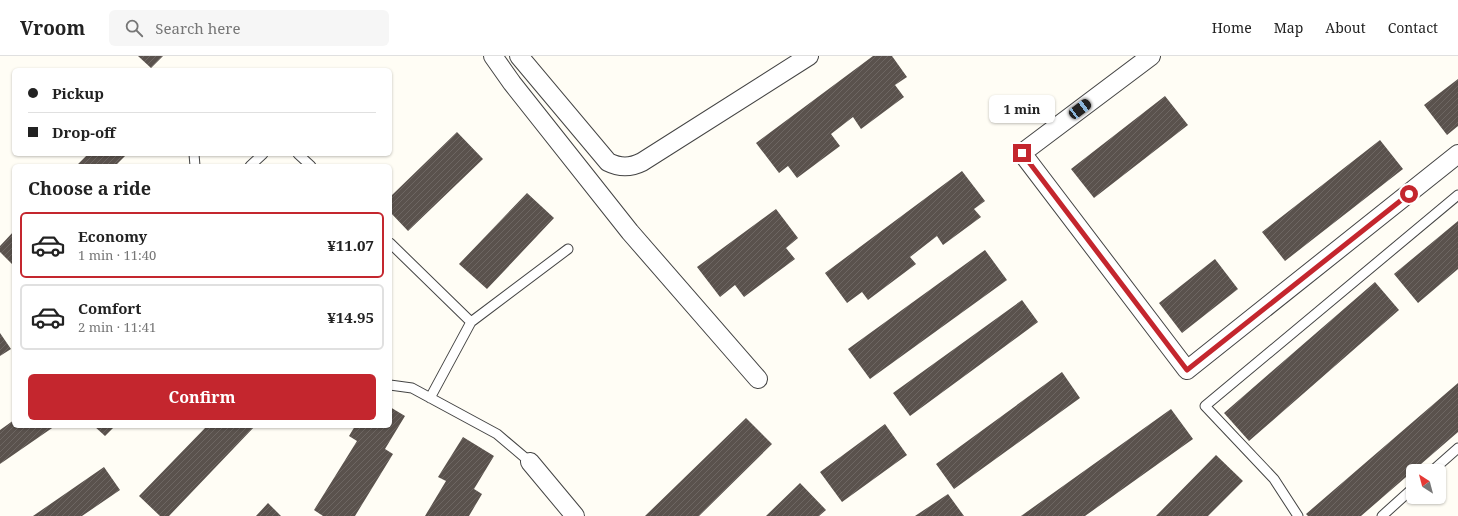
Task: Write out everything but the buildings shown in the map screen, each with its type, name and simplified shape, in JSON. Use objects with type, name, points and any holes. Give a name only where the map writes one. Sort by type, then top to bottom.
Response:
[{"type":"street","points":[[493,56],[630,232],[758,379]]},
{"type":"street","points":[[519,56],[608,162],[616,166],[624,167],[634,166],[642,162],[809,56]]},
{"type":"street","points":[[1151,56],[1022,153],[1187,370],[1458,154]]},
{"type":"street","points":[[530,462],[576,516]]},
{"type":"lane","points":[[252,164],[260,156]]},
{"type":"lane","points":[[300,156],[309,164]]},
{"type":"lane","points":[[1298,516],[1274,479],[1205,406],[1458,195]]},
{"type":"lane","points":[[392,245],[471,322]]},
{"type":"lane","points":[[430,398],[471,322],[568,249]]},
{"type":"lane","points":[[392,385],[412,388],[497,434],[530,462]]},
{"type":"lane","points":[[1440,464],[1458,448]]},
{"type":"lane","points":[[1382,516],[1406,494]]},
{"type":"route","points":[[1022,153],[1187,370],[1409,194]]}]
